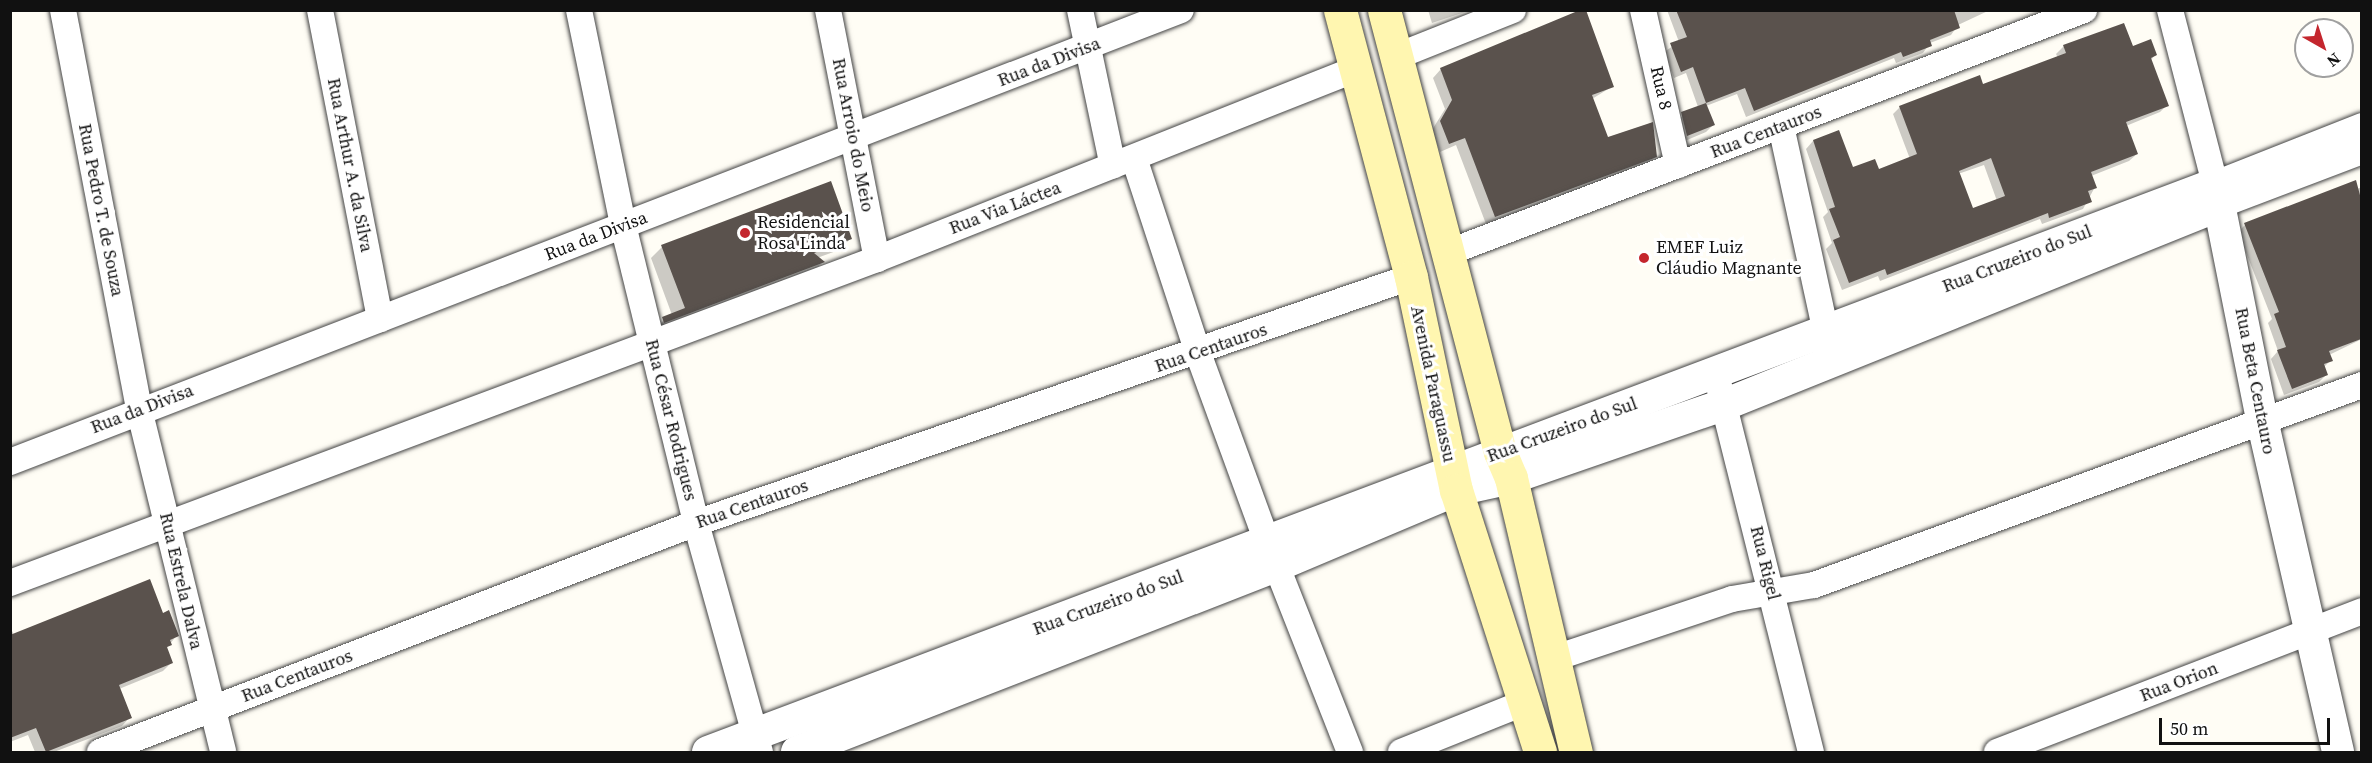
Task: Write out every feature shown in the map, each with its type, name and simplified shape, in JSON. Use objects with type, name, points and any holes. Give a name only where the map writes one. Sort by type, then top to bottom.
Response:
[{"type":"main road","name":"Avenida Paraguassu","points":[[1340,10],[1411,277],[1454,480],[1526,702],[1540,753]]},
{"type":"main road","points":[[1384,10],[1505,465],[1576,753]]},
{"type":"street","name":"Rua Pedro T. de Souza","points":[[63,10],[139,409]]},
{"type":"street","name":"Rua Arthur A. da Silva","points":[[320,10],[380,319]]},
{"type":"street","name":"Rua César Rodrigues","points":[[579,10],[623,225],[696,523],[758,743]]},
{"type":"street","name":"Rua Arroio do Meio","points":[[828,10],[877,259]]},
{"type":"street","points":[[1080,10],[1087,47],[1124,162],[1198,352],[1272,555],[1350,753]]},
{"type":"street","name":"Rua da Divisa","points":[[10,462],[139,409],[380,319],[1181,10]]},
{"type":"street","points":[[1395,57],[1513,10]]},
{"type":"street","name":"Rua 8","points":[[1643,10],[1678,165]]},
{"type":"street","name":"Rua Centauros","points":[[1447,253],[2084,10]]},
{"type":"street","name":"Rua Beta Centauro","points":[[2170,10],[2217,194],[2308,632],[2338,753]]},
{"type":"street","name":"Rua Via Láctea","points":[[10,584],[652,341],[877,259],[1356,69]]},
{"type":"street","points":[[1781,126],[1826,332]]},
{"type":"street","points":[[2217,194],[2361,126]]},
{"type":"street","points":[[2217,194],[2361,152]]},
{"type":"street","name":"Rua Cruzeiro do Sul","points":[[1505,465],[1716,374],[1826,332],[2217,194]]},
{"type":"street","name":"Rua Cruzeiro do Sul","points":[[708,753],[758,743],[986,664],[1272,555],[1454,480],[1726,404],[2217,194]]},
{"type":"street","name":"Rua Centauros","points":[[100,753],[696,523],[1411,277]]},
{"type":"street","name":"Rua Rigel","points":[[1716,374],[1726,404],[1811,753]]},
{"type":"street","points":[[1552,659],[1732,600],[1814,585],[2263,424],[2361,385]]},
{"type":"street","name":"Rua Estrela Dalva","points":[[139,409],[223,753]]},
{"type":"street","name":"Rua Orion","points":[[1997,753],[2361,611]]},
{"type":"street","name":"Rua Cruzeiro do Sul","points":[[797,753],[986,664]]},
{"type":"street","points":[[1401,753],[1526,702]]},
{"type":"building","points":[[1580,10],[1586,10],[1614,87],[1592,95],[1608,137],[1653,122],[1657,157],[1495,217],[1465,138],[1449,144],[1440,121],[1452,100],[1440,68]]},
{"type":"building","points":[[1676,10],[1954,10],[1960,28],[1930,40],[1932,46],[1903,57],[1901,52],[1754,111],[1745,88],[1706,103],[1693,67],[1681,72],[1670,43],[1687,37]]},
{"type":"building","points":[[2124,23],[2133,46],[2151,39],[2157,55],[2151,58],[2169,106],[2126,122],[2138,154],[2091,172],[2097,188],[2088,191],[2092,202],[2049,218],[2048,213],[1887,275],[1885,269],[1849,283],[1833,240],[1840,237],[1829,209],[1835,207],[1813,140],[1839,130],[1853,167],[1875,159],[1879,169],[1917,154],[1899,106],[1980,75],[1983,84],[2066,53],[2063,45]],"holes":[[[1991,158],[2005,196],[1973,208],[1959,171]]]},
{"type":"building","points":[[1706,103],[1715,125],[1687,136],[1681,112]]},
{"type":"building","points":[[2356,180],[2361,199],[2361,339],[2329,351],[2333,361],[2324,364],[2328,375],[2292,389],[2277,350],[2286,347],[2274,314],[2279,312],[2244,223]]},
{"type":"building","points":[[831,181],[852,239],[814,253],[825,262],[664,323],[662,317],[685,308],[661,245]]},
{"type":"building","points":[[150,579],[163,613],[169,610],[179,636],[170,640],[172,645],[167,647],[173,663],[119,685],[132,718],[46,752],[36,728],[10,738],[10,635]]},
{"type":"place","name":"Residencial Rosa Linda","points":[[745,233]]},
{"type":"place","name":"EMEF Luiz Cláudio Magnante","points":[[1644,258]]}]
